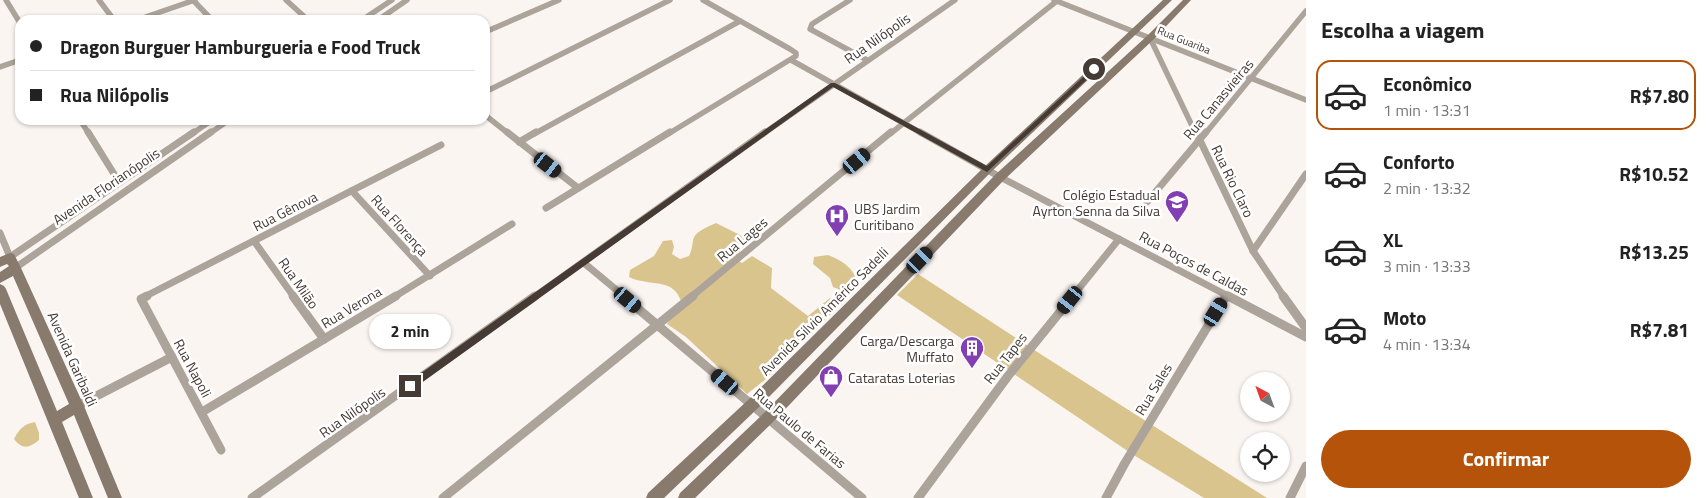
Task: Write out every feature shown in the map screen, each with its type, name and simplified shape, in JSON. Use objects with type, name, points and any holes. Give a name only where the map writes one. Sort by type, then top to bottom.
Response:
[{"type":"main road","name":"Avenida Silvio Américo Sadelli","points":[[653,498],[752,405],[987,170],[1168,0]]},
{"type":"main road","points":[[685,498],[768,418],[1000,177],[1150,38],[1187,0]]},
{"type":"main road","points":[[933,223],[948,232]]},
{"type":"main road","name":"Avenida Florianópolis","points":[[0,278],[8,263]]},
{"type":"main road","name":"Avenida Garibaldi","points":[[8,263],[77,406],[115,498]]},
{"type":"main road","points":[[0,289],[86,498]]},
{"type":"main road","points":[[53,420],[77,406]]},
{"type":"street","points":[[6,0],[15,15]]},
{"type":"street","points":[[99,0],[110,15]]},
{"type":"street","points":[[151,15],[194,0],[208,15]]},
{"type":"street","points":[[286,0],[302,15]]},
{"type":"street","points":[[378,0],[385,5]]},
{"type":"street","points":[[370,15],[392,0]]},
{"type":"street","points":[[385,15],[407,0]]},
{"type":"street","points":[[490,30],[560,0]]},
{"type":"street","points":[[490,90],[670,0]]},
{"type":"street","points":[[546,208],[796,56],[796,53],[703,0]]},
{"type":"street","points":[[850,0],[810,27],[812,30],[867,60]]},
{"type":"street","name":"Rua Nilópolis","points":[[252,498],[833,84],[955,0]]},
{"type":"street","name":"Rua Guariba","points":[[1056,0],[1306,100]]},
{"type":"street","name":"Rua Lages","points":[[443,498],[1056,0]]},
{"type":"street","name":"Rua Canasvieiras","points":[[1146,202],[1252,78],[1306,11]]},
{"type":"street","points":[[519,142],[740,21]]},
{"type":"street","name":"Rua Rio Claro","points":[[1150,38],[1253,250],[1266,273],[1306,328]]},
{"type":"street","name":"Rua Poços de Caldas","points":[[791,60],[1000,177],[1306,337]]},
{"type":"street","points":[[0,67],[15,62]]},
{"type":"street","points":[[490,119],[578,188]]},
{"type":"street","points":[[83,125],[119,182]]},
{"type":"street","name":"Avenida Florianópolis","points":[[8,263],[222,125]]},
{"type":"street","points":[[198,126],[208,134]]},
{"type":"street","name":"Avenida Florianópolis","points":[[8,263],[198,126]]},
{"type":"street","name":"Rua Gênova","points":[[141,299],[441,145]]},
{"type":"street","points":[[1253,250],[1306,174]]},
{"type":"street","name":"Rua Florença","points":[[352,191],[430,276]]},
{"type":"street","name":"Rua Verona","points":[[202,412],[430,276],[512,224]]},
{"type":"street","name":"Avenida Garibaldi","points":[[0,233],[8,263]]},
{"type":"street","name":"Rua Tapes","points":[[918,498],[1008,376],[1119,239]]},
{"type":"street","name":"Rua Milão","points":[[254,241],[324,340]]},
{"type":"street","name":"Rua Paulo de Farias","points":[[584,263],[862,498]]},
{"type":"street","name":"Rua Sales","points":[[1106,498],[1124,463],[1226,295]]},
{"type":"street","name":"Rua Napoli","points":[[141,299],[222,450]]},
{"type":"street","points":[[77,406],[172,357]]},
{"type":"street","points":[[1290,498],[1306,466]]},
{"type":"shaded area","points":[[716,223],[742,236],[746,243],[735,258],[742,263],[752,256],[772,268],[771,288],[808,316],[830,298],[842,304],[766,379],[747,394],[686,337],[667,324],[681,301],[677,293],[666,285],[629,277],[630,270],[654,256],[663,241],[672,240],[674,247],[672,254],[680,259],[689,256],[696,234]]},
{"type":"shaded area","points":[[828,255],[846,265],[855,276],[857,281],[843,291],[833,287],[830,278],[813,264],[814,257]]},
{"type":"shaded area","points":[[918,274],[1267,498],[1204,498],[1132,454],[897,295]]},
{"type":"shaded area","points":[[35,422],[39,433],[39,440],[26,447],[17,443],[14,439],[22,427]]},
{"type":"place","name":"Colégio Estadual Ayrton Senna da Silva","points":[[1177,223]]},
{"type":"place","name":"UBS Jardim Curitibano","points":[[837,237]]},
{"type":"place","name":"Carga/Descarga Muffato","points":[[972,369]]},
{"type":"place","name":"Cataratas Loterias","points":[[831,398]]},
{"type":"route","points":[[410,386],[833,84],[987,170],[1094,69]]}]
